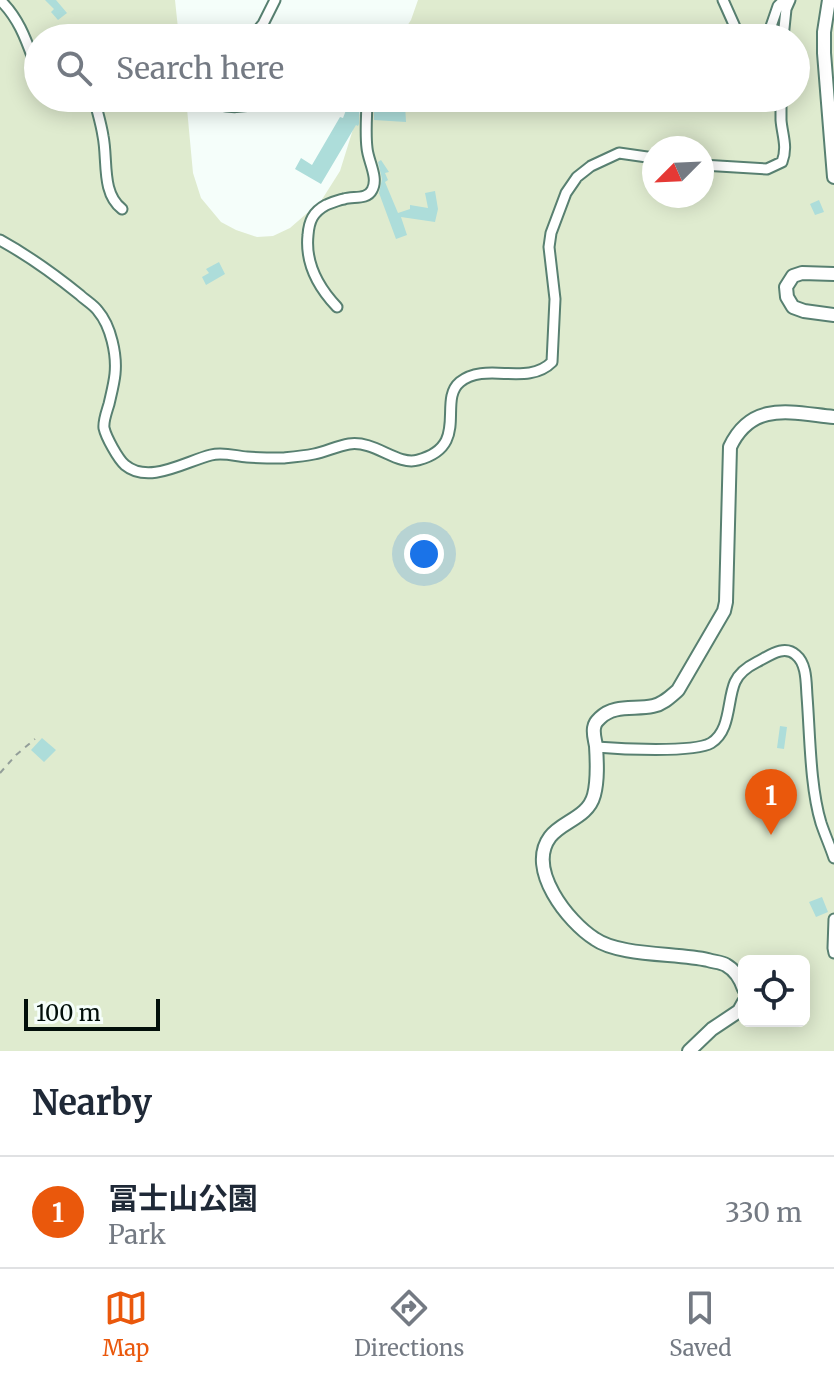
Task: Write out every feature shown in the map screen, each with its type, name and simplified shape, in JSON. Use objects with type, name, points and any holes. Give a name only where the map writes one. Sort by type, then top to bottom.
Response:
[{"type":"street","points":[[0,0],[11,10],[24,34]]},
{"type":"street","points":[[263,24],[275,0]]},
{"type":"street","points":[[723,0],[734,24]]},
{"type":"street","points":[[772,24],[778,6],[787,0]]},
{"type":"street","points":[[784,24],[787,0]]},
{"type":"street","points":[[829,0],[824,53],[834,177]]},
{"type":"street","points":[[97,112],[107,160],[108,187],[114,203],[122,209]]},
{"type":"street","points":[[337,307],[326,295],[310,265],[306,248],[309,223],[314,213],[324,206],[370,194],[374,187],[367,150],[367,112]]},
{"type":"street","points":[[714,166],[767,169],[782,162],[785,138],[781,112]]},
{"type":"street","points":[[0,240],[50,271],[99,311],[114,355],[115,375],[103,427],[118,458],[127,467],[155,472],[178,468],[213,454],[282,458],[313,455],[348,444],[362,444],[403,460],[415,461],[438,452],[446,443],[453,391],[459,383],[478,374],[525,374],[546,368],[552,362],[555,299],[549,247],[566,193],[577,177],[591,166],[619,153],[642,156]]},
{"type":"street","points":[[834,274],[802,273],[793,276],[786,287],[793,307],[834,315]]},
{"type":"street","points":[[738,976],[725,964],[616,948],[597,941],[575,924],[559,903],[546,880],[542,857],[550,837],[586,810],[594,797],[596,722],[615,709],[654,706],[667,701],[678,690],[724,611],[730,447],[737,431],[765,413],[834,417]]},
{"type":"street","points":[[596,747],[696,748],[713,742],[723,730],[736,679],[748,666],[777,651],[796,654],[805,677],[819,811],[834,858]]},
{"type":"street","points":[[834,919],[834,953]]},
{"type":"street","points":[[689,1051],[712,1029],[738,1012]]},
{"type":"path","points":[[0,773],[35,739]]},
{"type":"green space","points":[[0,0],[175,0],[178,24],[24,24],[24,112],[187,112],[193,173],[201,198],[221,222],[257,237],[273,236],[290,228],[321,201],[340,171],[360,112],[810,112],[810,24],[408,24],[418,0],[834,0],[834,1051],[0,1051]]},
{"type":"building","points":[[45,0],[56,0],[67,13],[58,20],[51,12],[54,9]]},
{"type":"building","points":[[345,112],[359,112],[358,126],[321,184],[295,169],[301,158],[312,165],[340,117],[343,118]]},
{"type":"building","points":[[374,112],[405,112],[406,122],[374,120]]},
{"type":"building","points":[[381,160],[389,172],[385,173],[388,180],[385,182],[398,213],[410,209],[410,205],[428,208],[425,193],[435,191],[438,209],[435,222],[401,217],[407,235],[396,239],[379,193],[382,179],[378,162]]},
{"type":"building","points":[[819,200],[824,212],[815,215],[810,204]]},
{"type":"building","points":[[219,262],[225,274],[206,285],[202,277],[209,273],[206,269]]},
{"type":"building","points":[[780,726],[787,727],[784,749],[777,748]]},
{"type":"building","points":[[42,738],[56,750],[44,762],[31,750]]},
{"type":"building","points":[[822,897],[828,912],[816,917],[809,902]]},
{"type":"place","name":"冨士山公園","points":[[771,835]]}]
